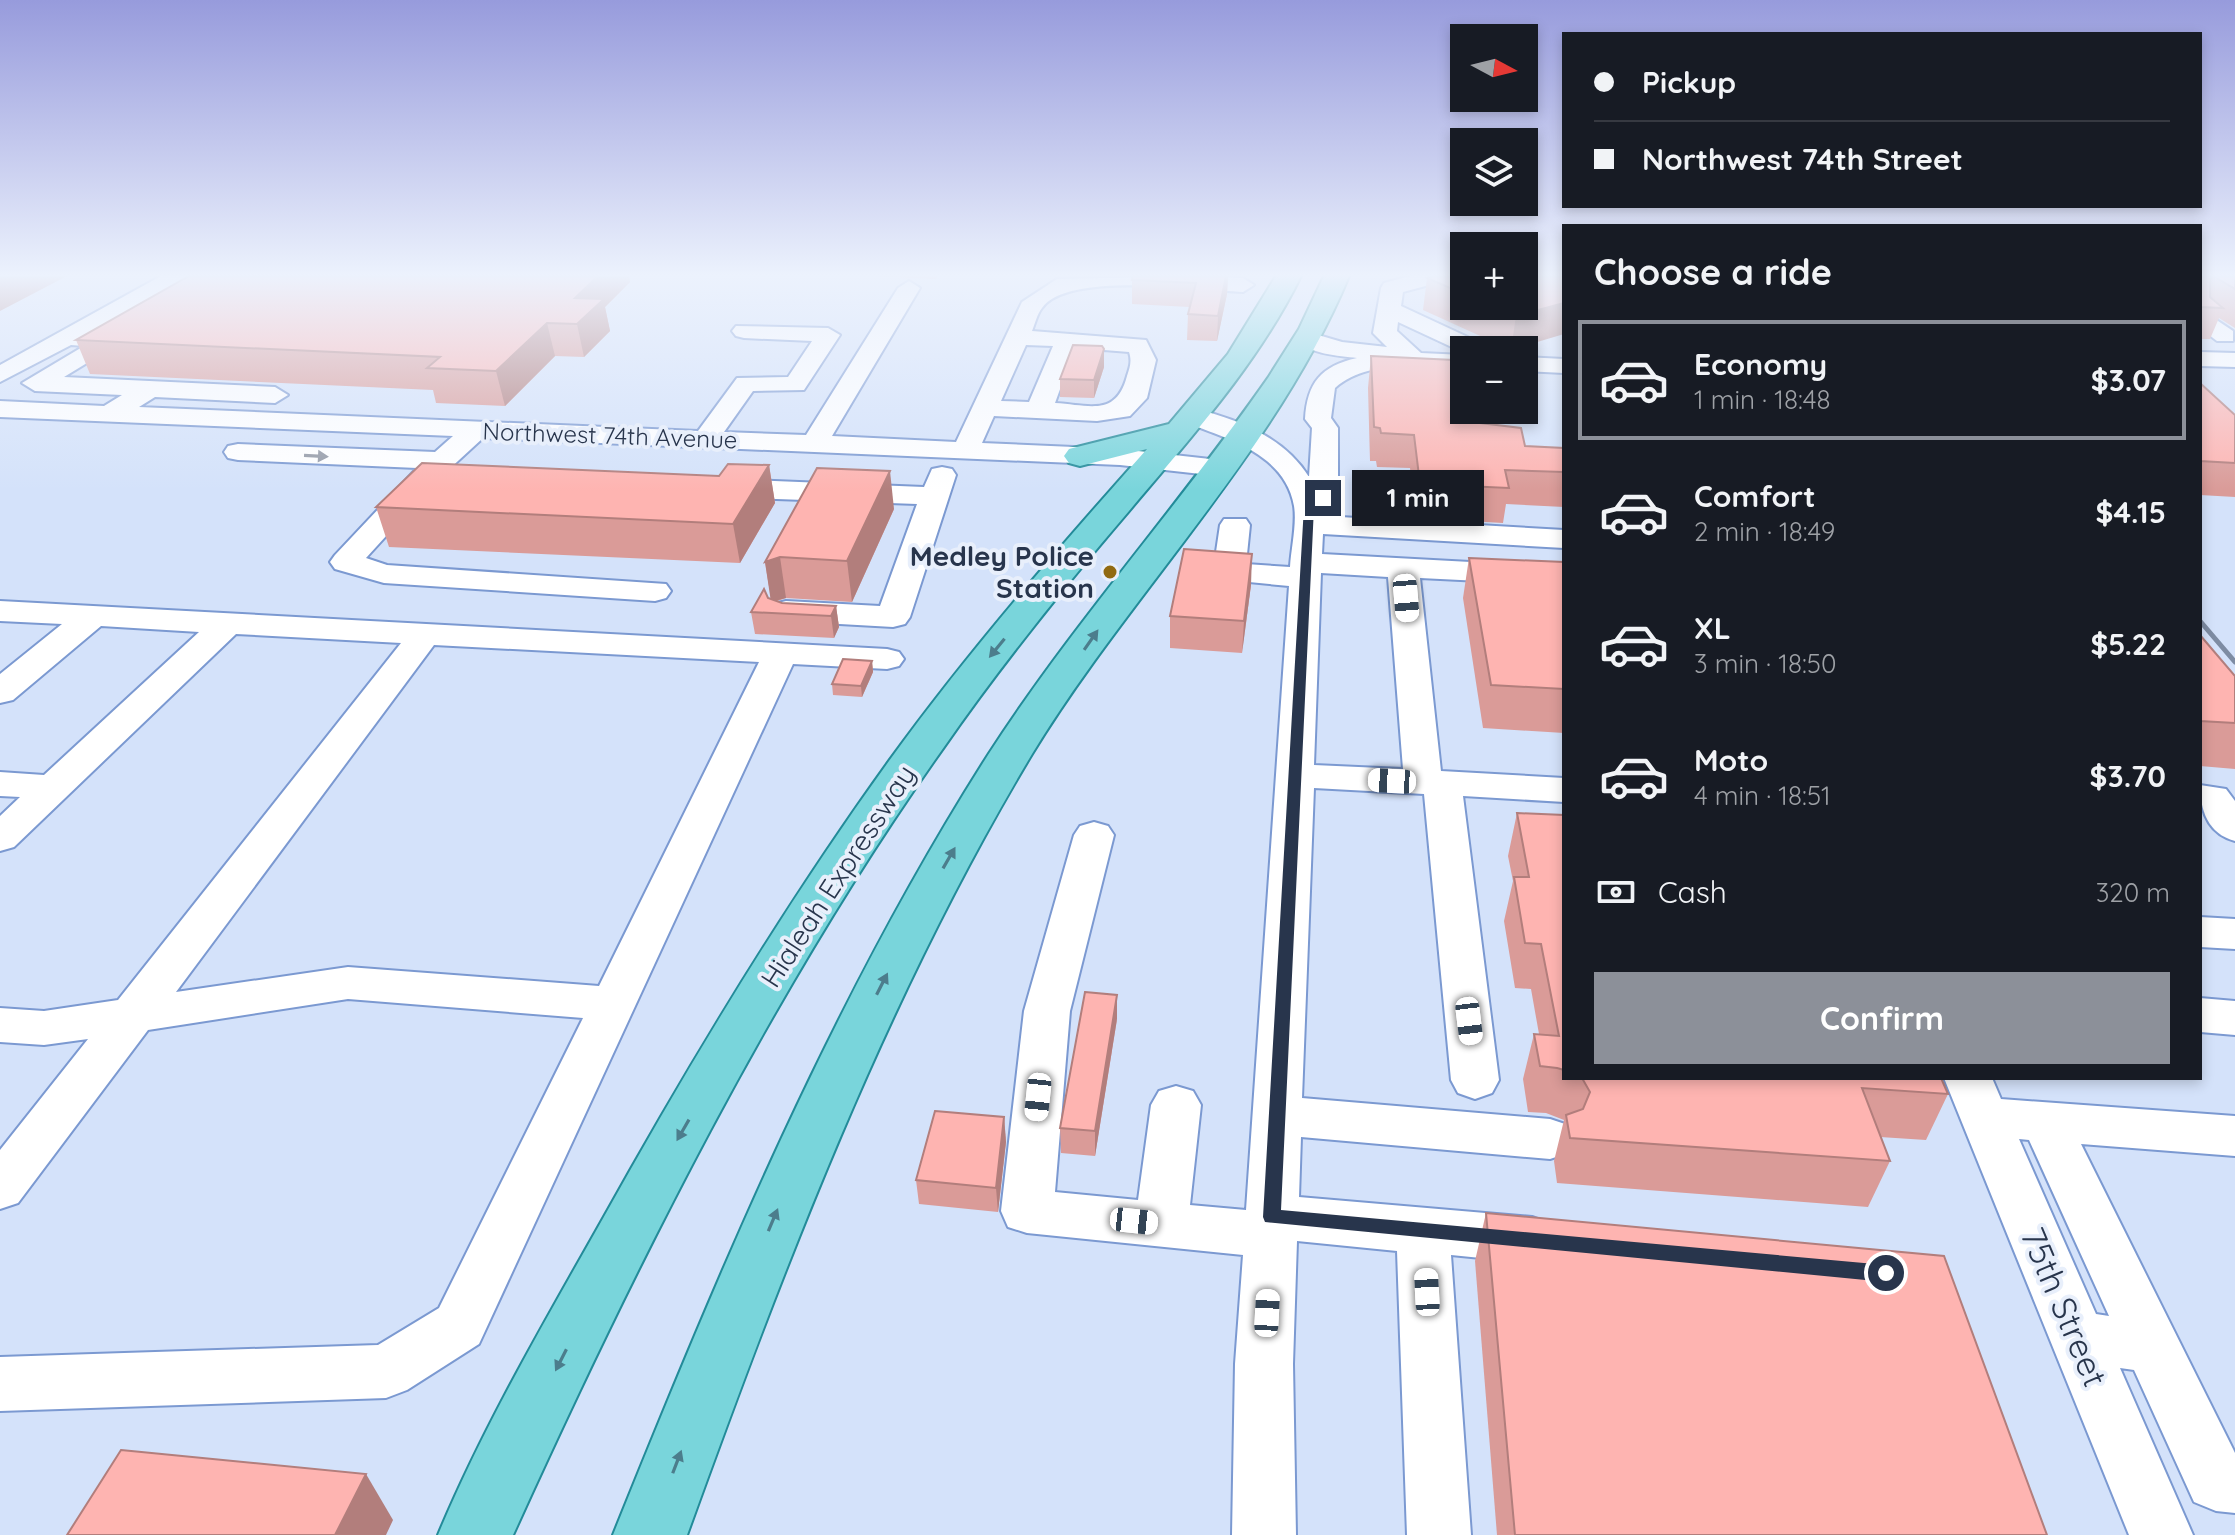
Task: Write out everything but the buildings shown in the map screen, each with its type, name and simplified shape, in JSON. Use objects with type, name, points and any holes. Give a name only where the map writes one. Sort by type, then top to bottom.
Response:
[{"type":"main road","name":"Hialeah Expressway","points":[[650,1535],[781,1201],[847,1053],[925,899],[1013,752],[1210,438],[1248,348]]},
{"type":"main road","name":"Hialeah Expressway","points":[[475,1535],[639,1209],[805,923],[938,724],[1118,472],[1210,438],[1299,348]]},
{"type":"main road","points":[[1118,472],[1210,438]]},
{"type":"street","points":[[0,375],[49,348]]},
{"type":"street","points":[[99,348],[35,383],[418,402],[389,426]]},
{"type":"street","points":[[705,440],[746,383],[795,385],[820,348]]},
{"type":"street","points":[[814,444],[873,348]]},
{"type":"street","points":[[0,611],[425,634],[783,632],[893,617],[934,496],[985,408],[1013,348]]},
{"type":"street","points":[[1039,410],[1059,356],[1066,349],[1073,348]]},
{"type":"street","points":[[1123,348],[1143,357]]},
{"type":"street","points":[[985,408],[1107,413],[1127,407],[1134,398],[1143,357],[1139,348]]},
{"type":"street","points":[[1337,348],[1348,351],[1450,356]]},
{"type":"street","points":[[1402,348],[1410,354]]},
{"type":"street","points":[[2202,358],[2225,348]]},
{"type":"street","points":[[1303,502],[1323,498],[1325,428],[1318,419],[1324,384],[1347,370],[1389,361],[1450,356]]},
{"type":"street","points":[[1538,365],[1562,366]]},
{"type":"street","points":[[109,414],[150,389]]},
{"type":"street","name":"Northwest 74th Avenue","points":[[0,409],[1028,453],[1118,472],[1210,438]]},
{"type":"street","points":[[279,422],[238,452],[431,471],[481,482]]},
{"type":"street","points":[[476,430],[431,471],[346,562],[384,574],[655,591]]},
{"type":"street","points":[[620,460],[639,437]]},
{"type":"street","points":[[1210,438],[1303,502],[1562,539]]},
{"type":"street","points":[[1028,453],[1096,478],[1118,472]]},
{"type":"street","points":[[697,488],[934,496]]},
{"type":"street","points":[[1264,1535],[1264,1364],[1305,570],[1303,502]]},
{"type":"street","points":[[1235,525],[1229,572],[1403,568],[1562,576]]},
{"type":"street","points":[[1403,568],[1475,1080]]},
{"type":"street","points":[[0,692],[93,616]]},
{"type":"street","points":[[0,838],[228,623]]},
{"type":"street","points":[[783,632],[887,659]]},
{"type":"street","points":[[0,1384],[386,1371],[459,1326],[613,1004],[783,632]]},
{"type":"street","points":[[0,1188],[425,634]]},
{"type":"street","points":[[1294,775],[1560,790]]},
{"type":"street","points":[[0,784],[54,788]]},
{"type":"street","points":[[2202,797],[2212,798],[2235,828]]},
{"type":"street","points":[[1094,835],[1047,1011],[1027,1211],[1161,1224],[1423,1231],[1588,1245]]},
{"type":"street","points":[[2202,932],[2235,934]]},
{"type":"street","points":[[0,1025],[44,1028],[348,983],[613,1004]]},
{"type":"street","points":[[2202,1015],[2235,1018]]},
{"type":"street","points":[[1962,1093],[2045,1121],[2235,1136]]},
{"type":"street","name":"75th Street","points":[[1962,1093],[2077,1338],[2161,1535]]},
{"type":"street","points":[[1161,1224],[1176,1105]]},
{"type":"street","points":[[1278,1115],[1550,1139]]},
{"type":"street","points":[[2045,1121],[2216,1481],[2235,1483]]},
{"type":"street","points":[[1423,1231],[1439,1535]]},
{"type":"street","points":[[2077,1338],[2152,1346]]},
{"type":"railway","points":[[2202,623],[2235,662]]},
{"type":"place","name":"Medley Police Station","points":[[1110,572]]},
{"type":"route","points":[[1323,498],[1309,506],[1272,1217],[1886,1273]]}]
